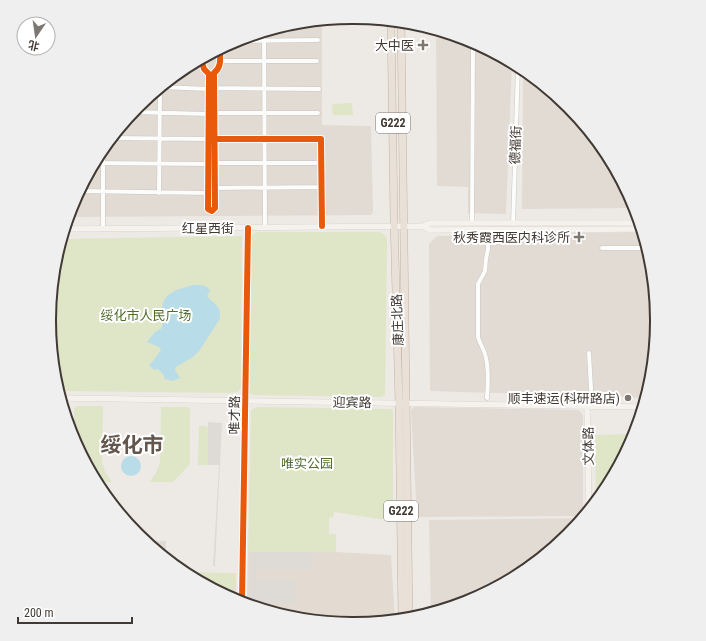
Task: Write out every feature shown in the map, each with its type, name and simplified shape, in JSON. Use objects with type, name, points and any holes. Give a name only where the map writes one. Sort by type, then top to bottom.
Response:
[{"type":"highway","name":"康庄北路","points":[[391,27],[395,226],[403,403],[409,611]]},
{"type":"highway","name":"康庄北路","points":[[401,28],[403,226],[402,612]]},
{"type":"main road","name":"红星西街","points":[[71,229],[423,226],[430,223],[472,223],[513,227],[604,226],[633,223]]},
{"type":"main road","name":"红星西街","points":[[423,226],[430,230],[488,230],[513,227]]},
{"type":"main road","name":"红星西街","points":[[604,226],[635,229]]},
{"type":"main road","name":"唯才路","points":[[242,595],[248,228]]},
{"type":"main road","name":"迎宾路","points":[[67,398],[636,407]]},
{"type":"main road","name":"文体路","points":[[589,406],[589,500]]},
{"type":"street","points":[[265,38],[265,228]]},
{"type":"street","points":[[255,41],[318,40]]},
{"type":"street","points":[[472,223],[473,50]]},
{"type":"street","points":[[203,65],[204,69],[209,74],[208,209],[212,211],[215,208],[214,73],[218,70],[220,56]]},
{"type":"street","points":[[220,61],[317,61]]},
{"type":"street","name":"德福街","points":[[513,227],[518,74]]},
{"type":"street","points":[[170,88],[209,88]]},
{"type":"street","points":[[214,88],[319,89]]},
{"type":"street","points":[[159,193],[161,95]]},
{"type":"street","points":[[142,112],[208,114]]},
{"type":"street","points":[[215,113],[318,113]]},
{"type":"street","points":[[119,138],[208,139]]},
{"type":"street","points":[[215,139],[321,139],[322,226]]},
{"type":"street","points":[[104,229],[103,163],[208,164]]},
{"type":"street","points":[[215,163],[321,163]]},
{"type":"street","points":[[215,188],[322,188]]},
{"type":"street","points":[[86,192],[208,193]]},
{"type":"street","points":[[487,398],[488,381],[486,356],[478,337],[478,284],[485,271],[488,249],[488,230]]},
{"type":"street","points":[[602,248],[640,248]]},
{"type":"street","points":[[589,353],[589,406]]},
{"type":"shaded area","points":[[322,26],[322,125],[371,126],[373,212],[371,215],[75,217],[87,189],[106,156],[143,111],[173,85],[205,64],[240,47],[276,34]]},
{"type":"shaded area","points":[[436,36],[484,55],[512,70],[506,214],[468,213],[468,187],[437,186]]},
{"type":"shaded area","points":[[523,78],[563,111],[576,125],[600,156],[610,172],[627,208],[522,209]]},
{"type":"shaded area","points":[[636,232],[644,263],[650,320],[647,359],[639,398],[430,391],[429,244],[437,236]]},
{"type":"shaded area","points":[[413,408],[578,410],[583,416],[583,507],[576,516],[417,517],[411,410]]},
{"type":"shaded area","points":[[208,422],[222,423],[215,566],[213,566],[219,465],[208,465]]},
{"type":"shaded area","points":[[574,518],[563,530],[518,567],[484,586],[431,607],[429,520]]},
{"type":"shaded area","points":[[156,541],[166,541],[166,550]]},
{"type":"shaded area","points":[[248,552],[336,552],[391,555],[395,614],[353,617],[314,614],[276,607],[247,597]]},
{"type":"shaded area","points":[[251,552],[313,552],[312,570],[257,569],[257,580],[296,581],[296,603],[262,602],[251,598]]},
{"type":"green space","points":[[352,103],[353,115],[333,115],[332,104]]},
{"type":"green space","points":[[256,232],[380,232],[385,235],[387,240],[385,395],[381,397],[254,395],[249,393],[250,238]]},
{"type":"green space","name":"绥化市人民广场","points":[[242,236],[241,387],[238,392],[65,391],[59,359],[56,320],[59,282],[68,239]]},
{"type":"green space","points":[[78,406],[103,406],[102,461],[105,472],[112,482],[104,482],[87,452],[74,421],[74,408]]},
{"type":"green space","points":[[161,407],[187,407],[190,409],[190,464],[173,482],[150,482],[158,469],[160,461]]},
{"type":"green space","name":"唯实公园","points":[[257,407],[392,409],[393,521],[334,512],[333,517],[329,518],[329,534],[336,534],[336,552],[248,552],[251,410]]},
{"type":"green space","points":[[199,426],[206,426],[208,428],[208,465],[198,465]]},
{"type":"green space","points":[[627,434],[610,469],[596,491],[595,435]]},
{"type":"green space","points":[[197,572],[236,573],[236,592]]},
{"type":"water","points":[[193,285],[203,285],[209,289],[210,291],[207,296],[218,308],[220,319],[199,351],[193,357],[176,367],[175,370],[180,378],[172,381],[165,379],[163,374],[158,369],[154,370],[149,365],[161,350],[159,347],[147,342],[155,332],[162,328],[163,302],[169,294]]},
{"type":"water","points":[[131,456],[138,459],[141,466],[138,473],[131,476],[124,473],[121,466],[124,459]]},
{"type":"cycle path","points":[[203,65],[204,69],[209,74],[208,209],[212,211],[215,208],[214,73],[217,71],[220,56]]},
{"type":"cycle path","points":[[215,139],[321,139],[322,226]]},
{"type":"cycle path","points":[[242,595],[248,228]]},
{"type":"place","name":"大中医","points":[[423,45]]},
{"type":"place","name":"秋秀霞西医内科诊所","points":[[579,237]]},
{"type":"place","name":"顺丰速运(科研路店)","points":[[628,398]]},
{"type":"district","name":"绥化市","points":[[132,445]]}]
